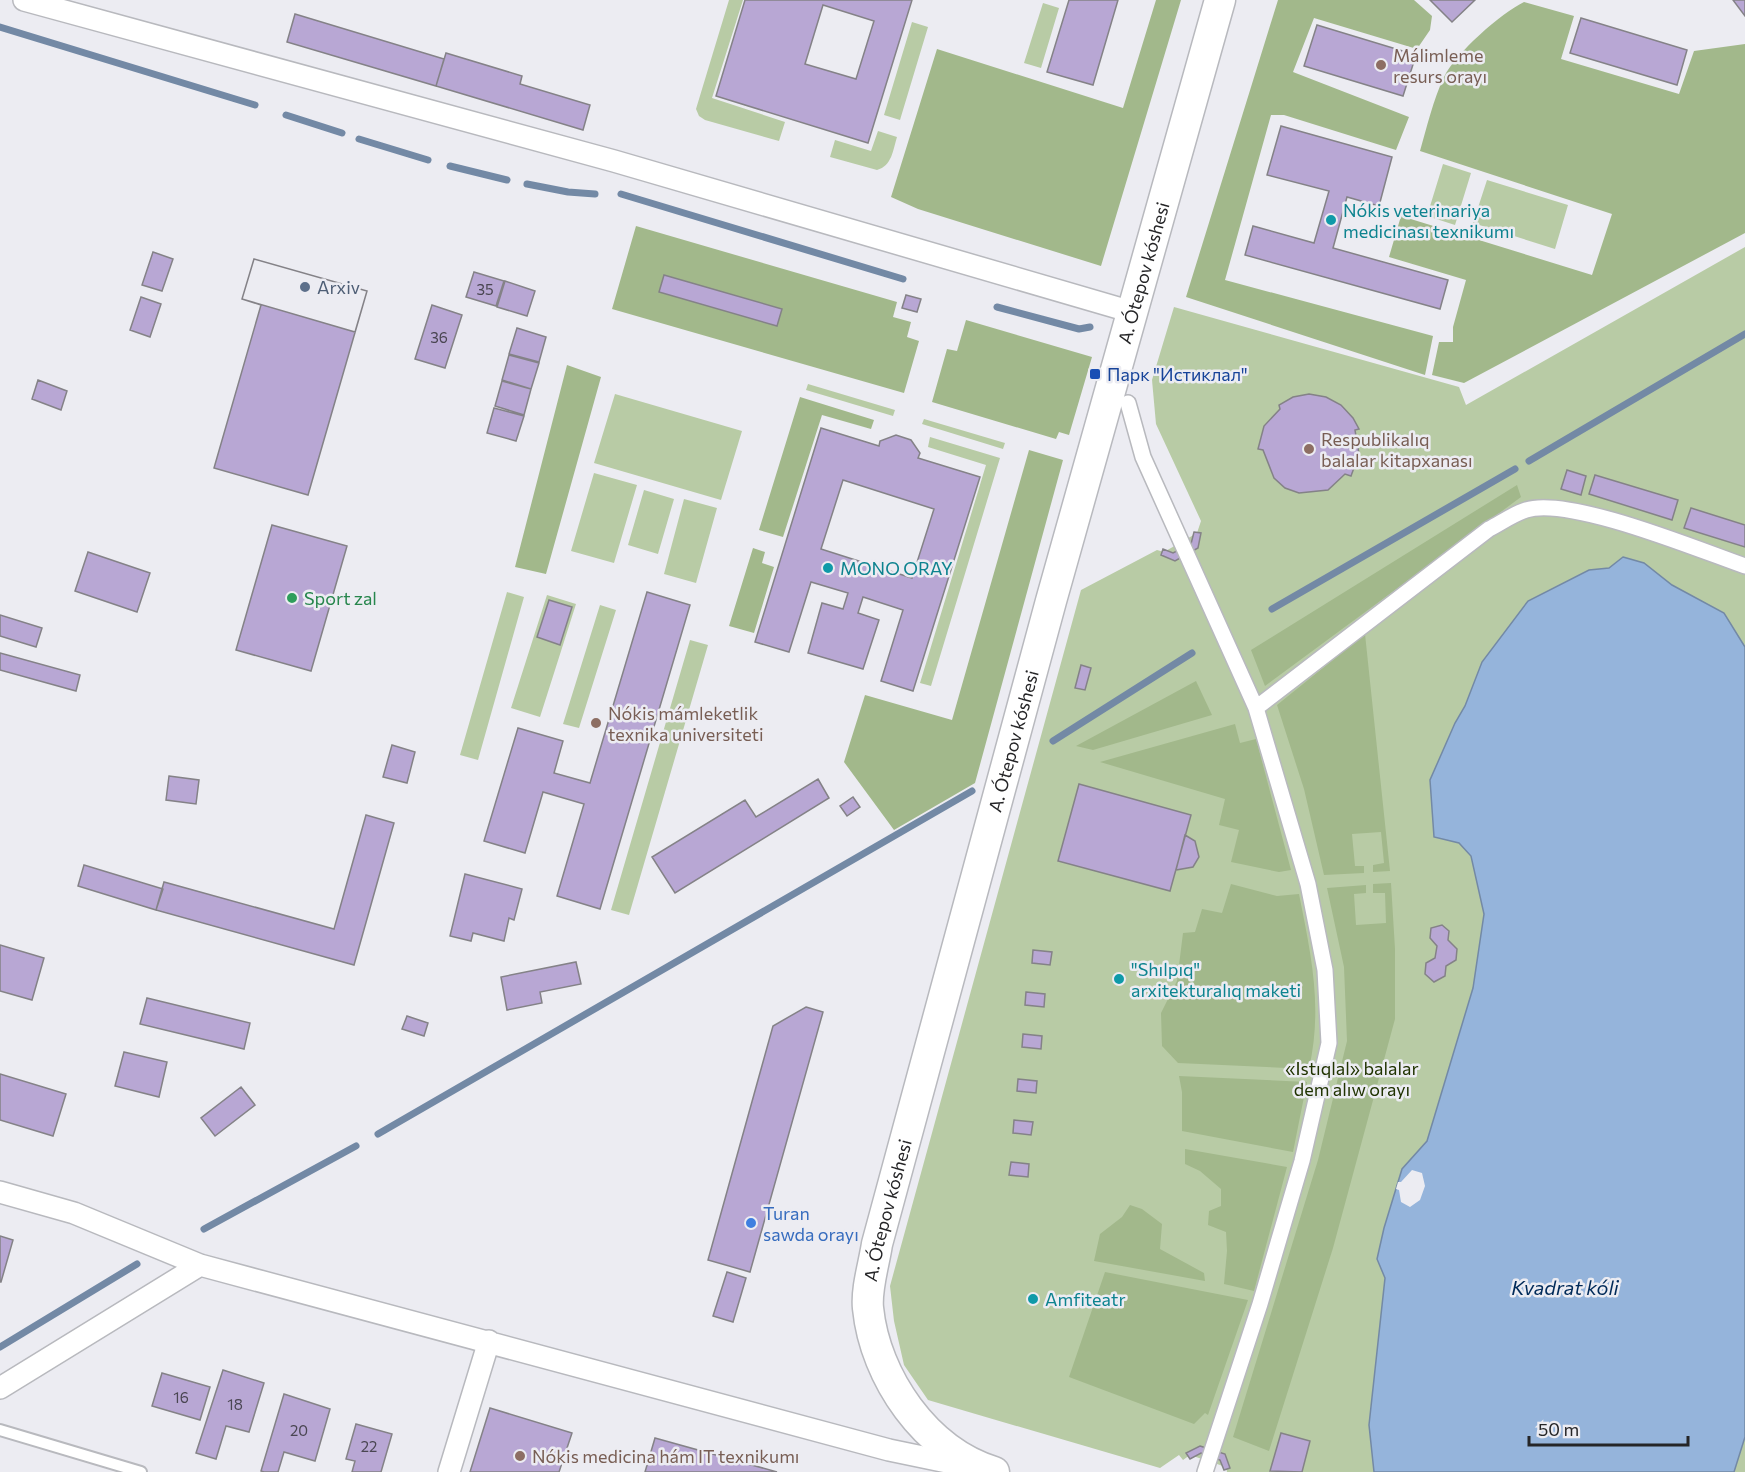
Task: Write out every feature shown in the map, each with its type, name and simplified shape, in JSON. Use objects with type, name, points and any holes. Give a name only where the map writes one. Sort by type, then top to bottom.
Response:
[{"type":"main road","name":"A. Ótepov kóshesi","points":[[982,1467],[932,1435],[903,1401],[880,1361],[868,1307],[877,1244],[1051,602],[1220,0]]},
{"type":"street","points":[[24,0],[614,161],[1132,312]]},
{"type":"street","points":[[1128,403],[1143,457],[1256,708],[1308,884],[1325,970],[1329,1043],[1302,1161],[1260,1304],[1205,1472]]},
{"type":"street","points":[[1256,708],[1489,529],[1526,510],[1536,508],[1613,519],[1745,566]]},
{"type":"street","points":[[0,1192],[74,1213],[200,1264],[889,1450],[939,1462],[982,1467]]},
{"type":"street","points":[[0,1388],[200,1264]]},
{"type":"street","points":[[449,1472],[489,1341]]},
{"type":"street","points":[[889,1450],[902,1446],[909,1440],[913,1429],[903,1401]]},
{"type":"lane","points":[[0,1430],[141,1472]]},
{"type":"green space","points":[[729,0],[743,0],[712,98],[785,122],[779,141],[705,120],[699,116],[696,109]]},
{"type":"green space","points":[[1156,0],[1181,0],[1101,266],[918,209],[891,197],[937,49],[1123,108]]},
{"type":"green space","points":[[1278,0],[1414,0],[1432,16],[1430,30],[1417,49],[1314,18],[1293,72],[1409,117],[1396,150],[1284,115],[1271,115],[1225,280],[1433,336],[1425,375],[1186,297]]},
{"type":"green space","points":[[1524,2],[1574,16],[1561,59],[1679,94],[1694,51],[1745,44],[1745,233],[1464,383],[1432,375],[1439,342],[1453,342],[1453,327],[1466,280],[1389,257],[1401,216],[1592,275],[1612,214],[1420,151],[1430,114],[1450,67],[1480,35],[1503,15]]},
{"type":"green space","points":[[1043,3],[1059,8],[1041,68],[1024,63]]},
{"type":"green space","points":[[912,22],[928,27],[900,120],[884,115]]},
{"type":"green space","points":[[878,131],[897,137],[891,157],[882,168],[877,170],[830,157],[835,140],[871,151]]},
{"type":"green space","points":[[1443,164],[1471,173],[1455,225],[1427,216]]},
{"type":"green space","points":[[1487,180],[1568,205],[1555,249],[1473,223]]},
{"type":"green space","points":[[636,226],[897,302],[893,317],[911,322],[907,337],[919,341],[904,393],[612,309]]},
{"type":"green space","name":"«Istıqlal» balalar dem alıw orayı","points":[[1745,247],[1745,1472],[1227,1472],[1226,1467],[1190,1455],[1183,1460],[1179,1455],[1160,1468],[928,1400],[904,1365],[894,1321],[890,1286],[1081,590],[1157,550],[1164,552],[1197,533],[1201,521],[1156,424],[1152,380],[1174,307],[1459,387],[1466,405]]},
{"type":"green space","points":[[966,320],[1092,357],[1069,435],[1059,432],[1056,439],[932,402],[947,349],[957,351]]},
{"type":"green space","points":[[567,365],[601,377],[546,574],[515,567]]},
{"type":"green space","points":[[808,384],[895,410],[893,416],[806,390]]},
{"type":"green space","points":[[615,394],[742,431],[721,500],[594,463]]},
{"type":"green space","points":[[800,397],[874,420],[871,429],[822,415],[783,537],[759,530]]},
{"type":"green space","points":[[924,419],[1005,443],[1003,449],[922,424]]},
{"type":"green space","points":[[930,437],[1000,458],[931,686],[920,683],[986,465],[928,447]]},
{"type":"green space","points":[[1029,450],[1063,460],[975,783],[894,830],[844,762],[865,695],[952,720]]},
{"type":"green space","points":[[594,473],[637,485],[614,563],[571,551]]},
{"type":"green space","points":[[1517,485],[1521,497],[1265,686],[1251,650]]},
{"type":"green space","points":[[644,490],[674,499],[658,554],[628,545]]},
{"type":"green space","points":[[684,499],[717,508],[696,583],[664,574]]},
{"type":"green space","points":[[753,548],[765,552],[762,563],[774,567],[754,633],[729,626]]},
{"type":"green space","points":[[507,592],[524,597],[478,760],[460,755]]},
{"type":"green space","points":[[547,595],[576,604],[540,717],[511,708]]},
{"type":"green space","points":[[600,605],[616,610],[579,728],[563,724]]},
{"type":"green space","points":[[1365,634],[1390,871],[1373,872],[1373,865],[1384,863],[1381,832],[1352,834],[1355,866],[1364,866],[1364,873],[1324,875],[1304,789],[1277,705]]},
{"type":"green space","points":[[690,640],[708,645],[629,915],[611,910]]},
{"type":"green space","points":[[1196,681],[1212,715],[1093,750],[1076,746]]},
{"type":"green space","points":[[1235,724],[1240,743],[1256,739],[1291,870],[1279,872],[1231,862],[1239,830],[1219,825],[1225,799],[1100,762]]},
{"type":"green space","points":[[1391,883],[1395,949],[1395,1019],[1333,1248],[1269,1451],[1233,1437],[1318,1160],[1347,1041],[1344,967],[1327,888],[1366,885],[1366,893],[1354,894],[1356,925],[1386,923],[1385,893],[1373,893],[1373,884]]},
{"type":"green space","points":[[1231,884],[1277,896],[1299,894],[1314,981],[1315,1024],[1309,1069],[1178,1063],[1162,1046],[1161,1013],[1177,981],[1183,933],[1195,932],[1202,909],[1222,913]]},
{"type":"green space","points":[[1179,1076],[1307,1082],[1293,1152],[1182,1131],[1182,1092]]},
{"type":"green space","points":[[1185,1149],[1287,1167],[1254,1291],[1224,1284],[1226,1232],[1208,1225],[1209,1211],[1221,1206],[1221,1189],[1200,1171],[1185,1164]]},
{"type":"green space","points":[[1130,1205],[1142,1209],[1162,1224],[1160,1249],[1204,1273],[1205,1281],[1094,1261],[1100,1234],[1122,1217]]},
{"type":"green space","points":[[1105,1272],[1248,1300],[1208,1415],[1205,1413],[1194,1424],[1069,1377]]},
{"type":"water","name":"Kvadrat kóli","points":[[1623,557],[1644,563],[1672,585],[1724,613],[1745,647],[1745,1437],[1734,1472],[1374,1472],[1369,1425],[1385,1278],[1377,1259],[1402,1169],[1427,1141],[1473,988],[1484,914],[1471,856],[1459,843],[1434,837],[1430,780],[1465,706],[1482,662],[1528,601],[1589,570],[1609,568]]},
{"type":"pier","points":[[1412,1170],[1422,1173],[1425,1186],[1420,1200],[1410,1207],[1401,1202],[1399,1190],[1396,1189],[1398,1182],[1401,1182]]},
{"type":"building","points":[[745,0],[912,0],[868,143],[716,96]],"holes":[[[823,5],[874,21],[856,79],[805,64]]]},
{"type":"building","points":[[1069,0],[1118,0],[1093,85],[1047,72]]},
{"type":"building","points":[[1430,0],[1475,0],[1452,22]]},
{"type":"building","points":[[1733,0],[1745,0],[1745,16]]},
{"type":"building","points":[[295,14],[444,59],[436,86],[287,42]]},
{"type":"building","points":[[1581,18],[1687,50],[1677,85],[1570,53]]},
{"type":"building","points":[[1317,25],[1416,55],[1403,96],[1304,66]]},
{"type":"building","points":[[446,53],[522,76],[520,84],[590,105],[583,130],[436,86]]},
{"type":"building","name":"Nókis veterinariya medicinası texnikumı","points":[[1281,126],[1392,157],[1379,206],[1347,197],[1333,248],[1448,280],[1440,309],[1245,255],[1253,226],[1314,243],[1329,191],[1267,175]]},
{"type":"building","points":[[153,252],[173,259],[162,291],[142,285]]},
{"type":"building","points":[[254,259],[367,291],[308,495],[214,468],[261,305],[242,299]]},
{"type":"building","points":[[254,259],[367,291],[355,332],[242,299]]},
{"type":"building","points":[[474,272],[504,281],[496,306],[466,297]]},
{"type":"building","points":[[664,275],[782,309],[777,326],[659,292]]},
{"type":"building","points":[[505,281],[535,291],[527,316],[497,307]]},
{"type":"building","points":[[906,295],[921,299],[917,312],[902,308]]},
{"type":"building","points":[[141,297],[161,304],[150,337],[130,330]]},
{"type":"building","points":[[432,305],[462,315],[445,368],[415,359]]},
{"type":"building","points":[[517,328],[546,337],[539,362],[509,354]]},
{"type":"building","points":[[509,355],[539,363],[531,389],[502,380]]},
{"type":"building","points":[[38,380],[67,391],[61,410],[32,399]]},
{"type":"building","points":[[502,381],[531,389],[524,415],[495,406]]},
{"type":"building","points":[[1309,394],[1326,397],[1341,405],[1353,418],[1359,429],[1355,430],[1359,454],[1351,476],[1345,474],[1328,490],[1299,493],[1285,488],[1274,478],[1263,450],[1258,449],[1264,426],[1280,409],[1279,405],[1293,397]]},
{"type":"building","points":[[494,408],[524,416],[516,441],[487,433]]},
{"type":"building","name":"MONO ORAY","points":[[821,428],[879,446],[880,441],[896,435],[911,440],[920,453],[918,458],[980,477],[913,691],[881,681],[903,610],[863,597],[858,613],[879,620],[863,669],[808,653],[822,603],[843,609],[848,593],[811,582],[789,652],[755,642]],"holes":[[[843,480],[934,509],[912,578],[821,549]]]},
{"type":"building","points":[[1567,470],[1586,476],[1581,495],[1561,489]]},
{"type":"building","points":[[1595,475],[1678,500],[1672,520],[1589,494]]},
{"type":"building","points":[[1691,508],[1745,525],[1745,547],[1684,528]]},
{"type":"building","name":"Sport zal","points":[[272,525],[347,546],[311,671],[236,650]]},
{"type":"building","points":[[1194,532],[1201,533],[1198,548],[1175,561],[1161,555],[1163,549],[1173,553],[1191,544]]},
{"type":"building","points":[[88,552],[150,573],[137,612],[75,591]]},
{"type":"building","points":[[647,592],[690,605],[600,909],[557,896],[584,804],[543,792],[525,853],[484,841],[518,728],[563,741],[554,773],[590,783]]},
{"type":"building","points":[[549,600],[572,607],[560,645],[537,637]]},
{"type":"building","points":[[0,615],[42,628],[36,647],[0,636]]},
{"type":"building","points":[[0,653],[80,675],[76,691],[0,670]]},
{"type":"building","points":[[1081,665],[1091,668],[1085,690],[1075,688]]},
{"type":"building","points":[[392,745],[415,752],[407,783],[383,777]]},
{"type":"building","points":[[169,776],[199,780],[196,804],[166,800]]},
{"type":"building","points":[[818,779],[829,798],[675,893],[652,857],[745,800],[756,817]]},
{"type":"building","points":[[1079,784],[1191,815],[1170,891],[1058,861]]},
{"type":"building","points":[[853,797],[860,807],[847,816],[840,806]]},
{"type":"building","points":[[366,815],[394,823],[354,965],[156,910],[164,882],[334,929]]},
{"type":"building","points":[[1185,835],[1195,841],[1199,857],[1193,867],[1176,870]]},
{"type":"building","points":[[84,865],[163,889],[156,910],[78,886]]},
{"type":"building","points":[[465,874],[522,889],[514,920],[509,918],[504,941],[473,933],[471,941],[450,936]]},
{"type":"building","points":[[1442,925],[1449,931],[1448,940],[1457,949],[1456,960],[1446,966],[1445,976],[1434,982],[1425,974],[1426,963],[1435,958],[1437,946],[1430,938],[1431,928]]},
{"type":"building","points":[[0,945],[44,958],[32,1000],[0,991]]},
{"type":"building","points":[[1033,950],[1052,952],[1050,965],[1032,963]]},
{"type":"building","points":[[576,962],[581,984],[540,992],[542,1003],[507,1010],[501,977]]},
{"type":"building","points":[[1026,992],[1045,994],[1044,1007],[1025,1005]]},
{"type":"building","points":[[147,998],[250,1023],[244,1049],[140,1024]]},
{"type":"building","points":[[806,1007],[823,1012],[750,1272],[708,1260],[773,1026]]},
{"type":"building","points":[[407,1016],[428,1023],[424,1036],[402,1029]]},
{"type":"building","points":[[1023,1034],[1042,1036],[1041,1049],[1022,1047]]},
{"type":"building","points":[[124,1052],[167,1062],[159,1097],[115,1086]]},
{"type":"building","points":[[0,1074],[66,1094],[53,1136],[0,1120]]},
{"type":"building","points":[[1018,1079],[1037,1081],[1036,1093],[1017,1091]]},
{"type":"building","points":[[241,1087],[255,1105],[215,1136],[201,1118]]},
{"type":"building","points":[[1014,1120],[1033,1122],[1031,1135],[1013,1133]]},
{"type":"building","points":[[1011,1162],[1029,1164],[1028,1177],[1009,1175]]},
{"type":"building","points":[[0,1236],[13,1240],[1,1282],[0,1282]]},
{"type":"building","points":[[727,1272],[746,1278],[733,1322],[713,1316]]},
{"type":"building","points":[[223,1370],[264,1383],[249,1432],[226,1426],[216,1459],[196,1453]]},
{"type":"building","points":[[162,1373],[210,1387],[200,1420],[152,1406]]},
{"type":"building","points":[[284,1394],[330,1409],[315,1461],[284,1452],[278,1472],[264,1472],[261,1471]]},
{"type":"building","points":[[490,1408],[572,1433],[559,1472],[470,1472]]},
{"type":"building","points":[[356,1424],[392,1434],[381,1472],[352,1472],[355,1461],[346,1459]]},
{"type":"building","points":[[1281,1433],[1310,1441],[1302,1472],[1270,1471]]},
{"type":"building","points":[[655,1438],[777,1472],[645,1472]]},
{"type":"building","points":[[1200,1446],[1225,1454],[1230,1468],[1224,1470],[1220,1460],[1201,1453],[1190,1459],[1186,1453]]},
{"type":"waterway","points":[[0,27],[255,105]]},
{"type":"waterway","points":[[286,115],[342,133]]},
{"type":"waterway","points":[[359,139],[428,160]]},
{"type":"waterway","points":[[450,166],[507,180]]},
{"type":"waterway","points":[[527,184],[568,192],[595,194]]},
{"type":"waterway","points":[[621,194],[903,279]]},
{"type":"waterway","points":[[997,307],[1079,329],[1090,327]]},
{"type":"waterway","points":[[1529,461],[1745,334]]},
{"type":"waterway","points":[[1272,609],[1515,469]]},
{"type":"waterway","points":[[1053,741],[1192,653]]},
{"type":"waterway","points":[[378,1134],[972,791]]},
{"type":"waterway","points":[[204,1229],[356,1146]]},
{"type":"waterway","points":[[0,1347],[137,1264]]},
{"type":"place","name":"Málimleme resurs orayı","points":[[1381,65]]},
{"type":"place","name":"Nókis veterinariya medicinası texnikumı","points":[[1331,220]]},
{"type":"place","name":"Arxiv","points":[[305,287]]},
{"type":"place","name":"Парк \"Истиклал\"","points":[[1095,374]]},
{"type":"place","name":"Respublikalıq balalar kitapxanası","points":[[1309,449]]},
{"type":"place","name":"MONO ORAY","points":[[828,568]]},
{"type":"place","name":"Sport zal","points":[[292,598]]},
{"type":"place","name":"Nókis mámleketlik texnika universiteti","points":[[596,723]]},
{"type":"place","name":"\"Shılpıq\" arxitekturalıq maketi","points":[[1119,979]]},
{"type":"place","name":"Turan sawda orayı","points":[[751,1223]]},
{"type":"place","name":"Amfiteatr","points":[[1033,1299]]},
{"type":"place","name":"Nókis medicina hám IT texnikumı","points":[[520,1456]]}]
